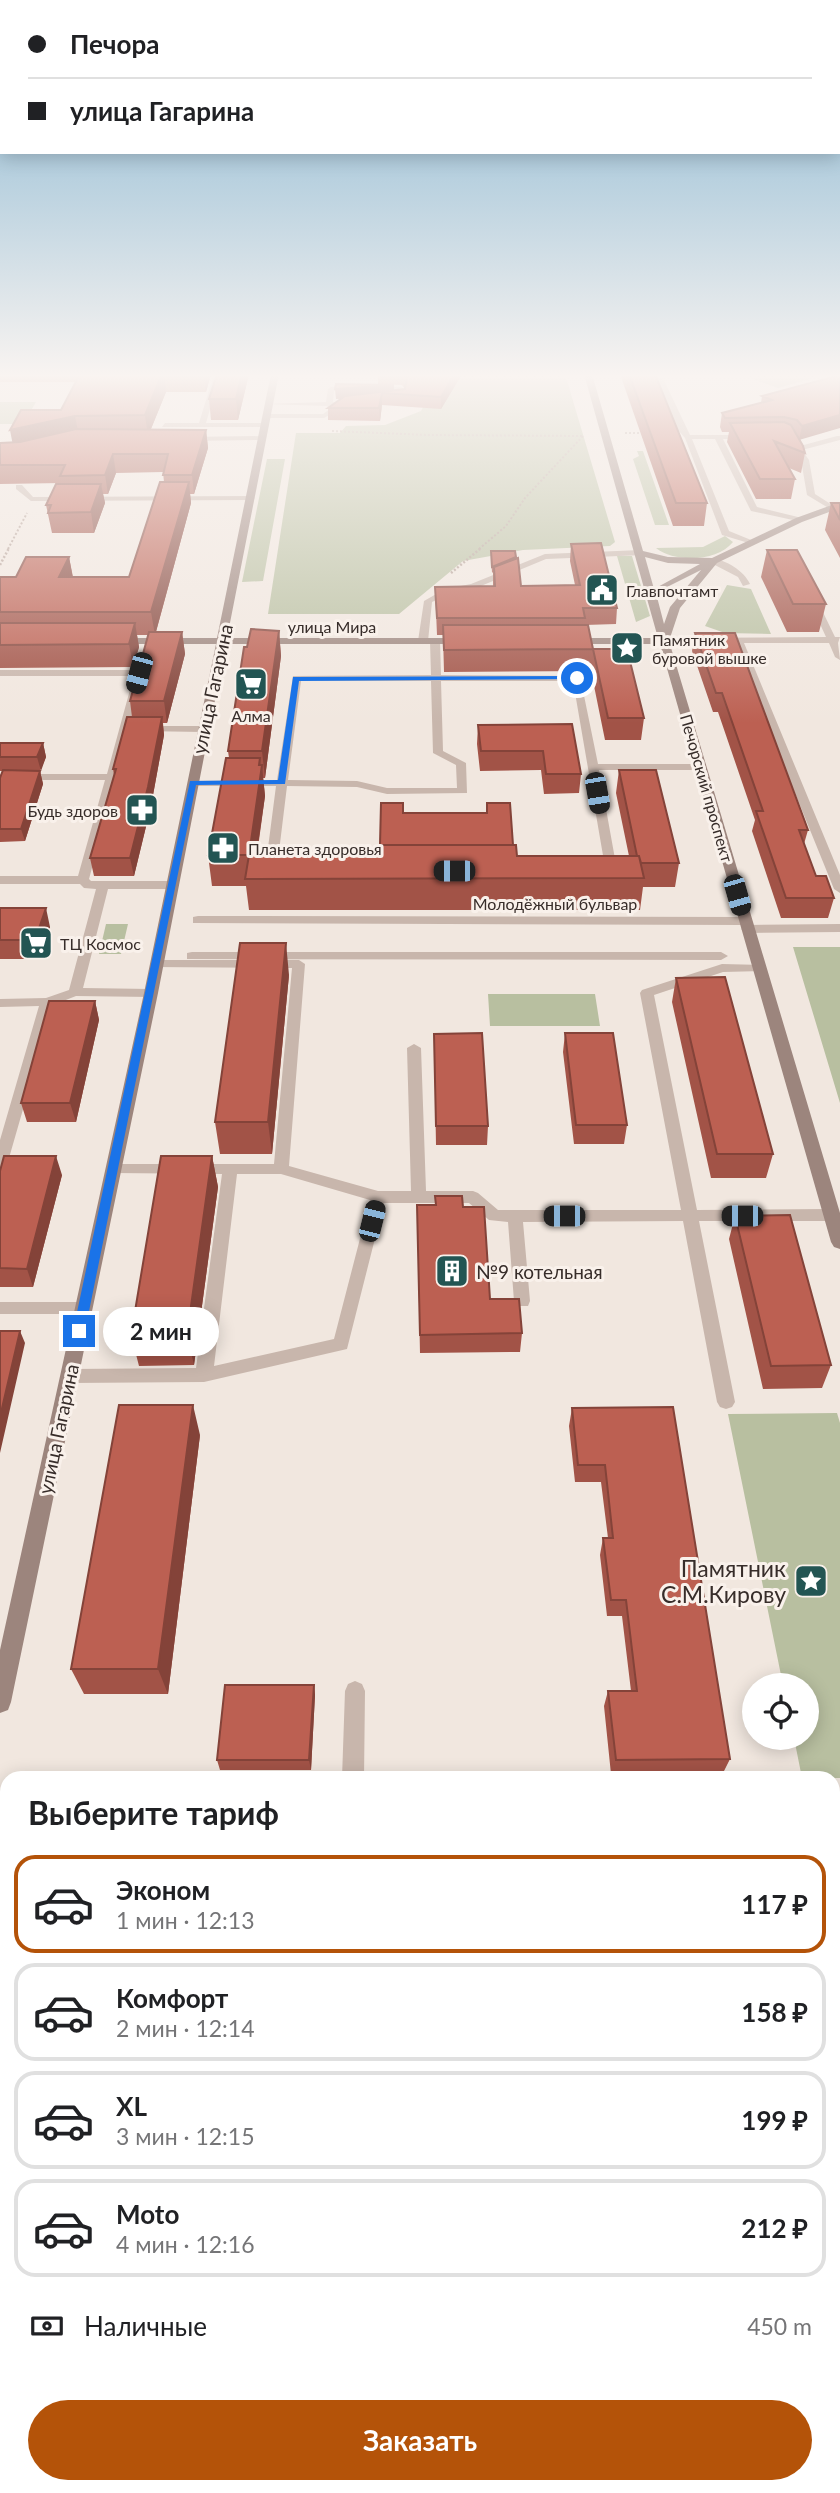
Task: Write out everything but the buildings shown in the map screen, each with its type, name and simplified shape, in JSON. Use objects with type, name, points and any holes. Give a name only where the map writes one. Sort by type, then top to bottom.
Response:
[{"type":"main road","name":"улица Гагарина","points":[[0,1702],[151,993],[253,490]]},
{"type":"main road","name":"Печорский проспект","points":[[622,490],[758,968],[840,1242]]},
{"type":"main road","points":[[652,596],[684,574],[799,520],[837,508]]},
{"type":"main road","points":[[641,553],[681,562],[714,561]]},
{"type":"main road","points":[[641,553],[684,574],[692,584]]},
{"type":"main road","points":[[553,641],[664,641],[675,607],[714,561]]},
{"type":"main road","points":[[648,581],[692,584]]},
{"type":"main road","name":"улица Мира","points":[[108,641],[147,645],[221,641],[474,641]]},
{"type":"street","name":"Молодёжный бульвар","points":[[198,920],[746,925]]},
{"type":"street","points":[[192,956],[721,956]]},
{"type":"lane","points":[[23,490],[31,499],[251,498]]},
{"type":"lane","points":[[709,490],[725,533],[752,542]]},
{"type":"lane","points":[[745,490],[754,509],[799,520]]},
{"type":"lane","points":[[810,490],[811,495],[837,508]]},
{"type":"lane","points":[[193,783],[358,784],[387,791],[463,791],[461,763],[438,753],[436,678],[424,617],[428,601],[448,591],[472,586],[545,557],[641,553]]},
{"type":"lane","points":[[714,561],[742,575],[746,584]]},
{"type":"lane","points":[[810,595],[836,640],[840,657]]},
{"type":"lane","points":[[738,640],[840,889]]},
{"type":"lane","points":[[664,641],[836,640]]},
{"type":"lane","points":[[83,880],[143,660]]},
{"type":"lane","points":[[0,673],[139,673]]},
{"type":"lane","points":[[285,871],[271,871],[296,678],[577,678],[611,870],[597,870]]},
{"type":"lane","points":[[124,729],[203,729]]},
{"type":"lane","points":[[592,767],[701,767]]},
{"type":"lane","points":[[0,777],[111,777]]},
{"type":"lane","points":[[0,880],[83,880],[88,885],[173,885]]},
{"type":"lane","points":[[75,992],[103,885]]},
{"type":"lane","points":[[746,925],[840,928]]},
{"type":"lane","points":[[157,964],[299,964],[281,1169]]},
{"type":"lane","points":[[726,1402],[648,993],[722,968],[758,968]]},
{"type":"lane","points":[[0,1003],[47,1003],[75,992],[151,993]]},
{"type":"lane","points":[[0,1165],[47,1003]]},
{"type":"lane","points":[[414,1048],[419,1197]]},
{"type":"lane","points":[[0,1105],[17,1105]]},
{"type":"lane","points":[[113,1168],[281,1169],[378,1197],[473,1197],[494,1216],[832,1215]]},
{"type":"lane","points":[[204,1375],[230,1169]]},
{"type":"lane","points":[[70,1376],[204,1375],[341,1344],[378,1197]]},
{"type":"lane","points":[[515,1216],[522,1301]]},
{"type":"lane","points":[[0,1308],[83,1308]]},
{"type":"lane","points":[[353,1771],[355,1690]]},
{"type":"path","points":[[447,579],[453,570],[506,526],[533,490]]},
{"type":"path","points":[[0,565],[35,498]]},
{"type":"green space","points":[[261,490],[279,490],[263,581],[242,582]]},
{"type":"green space","points":[[287,490],[600,490],[615,542],[610,546],[523,550],[463,561],[399,614],[268,614]]},
{"type":"green space","points":[[643,490],[657,490],[669,525],[655,525]]},
{"type":"green space","points":[[725,536],[733,542],[726,549],[707,557],[684,558],[656,548],[703,547]]},
{"type":"green space","points":[[617,556],[632,556],[650,616],[636,622]]},
{"type":"green space","points":[[727,585],[751,589],[771,634],[725,633],[705,626]]},
{"type":"green space","points":[[106,924],[128,924],[121,954],[99,954]]},
{"type":"green space","points":[[793,947],[840,947],[840,1103]]},
{"type":"green space","points":[[488,994],[595,994],[600,1026],[490,1026]]},
{"type":"green space","points":[[837,1413],[840,1423],[840,1771],[801,1771],[796,1750],[819,1750],[819,1673],[781,1673],[728,1414]]},
{"type":"place","name":"Главпочтамт","points":[[602,590]]},
{"type":"place","name":"Памятник буровой вышке","points":[[627,648]]},
{"type":"place","name":"Алма","points":[[251,684]]},
{"type":"place","name":"Будь здоров","points":[[142,810]]},
{"type":"place","name":"Планета здоровья","points":[[223,848]]},
{"type":"place","name":"ТЦ Космос","points":[[36,943]]},
{"type":"place","name":"№9 котельная","points":[[452,1271]]},
{"type":"place","name":"Памятник С.М.Кирову","points":[[811,1581]]},
{"type":"route","points":[[79,1331],[193,783],[282,783],[296,678],[577,678]]}]
